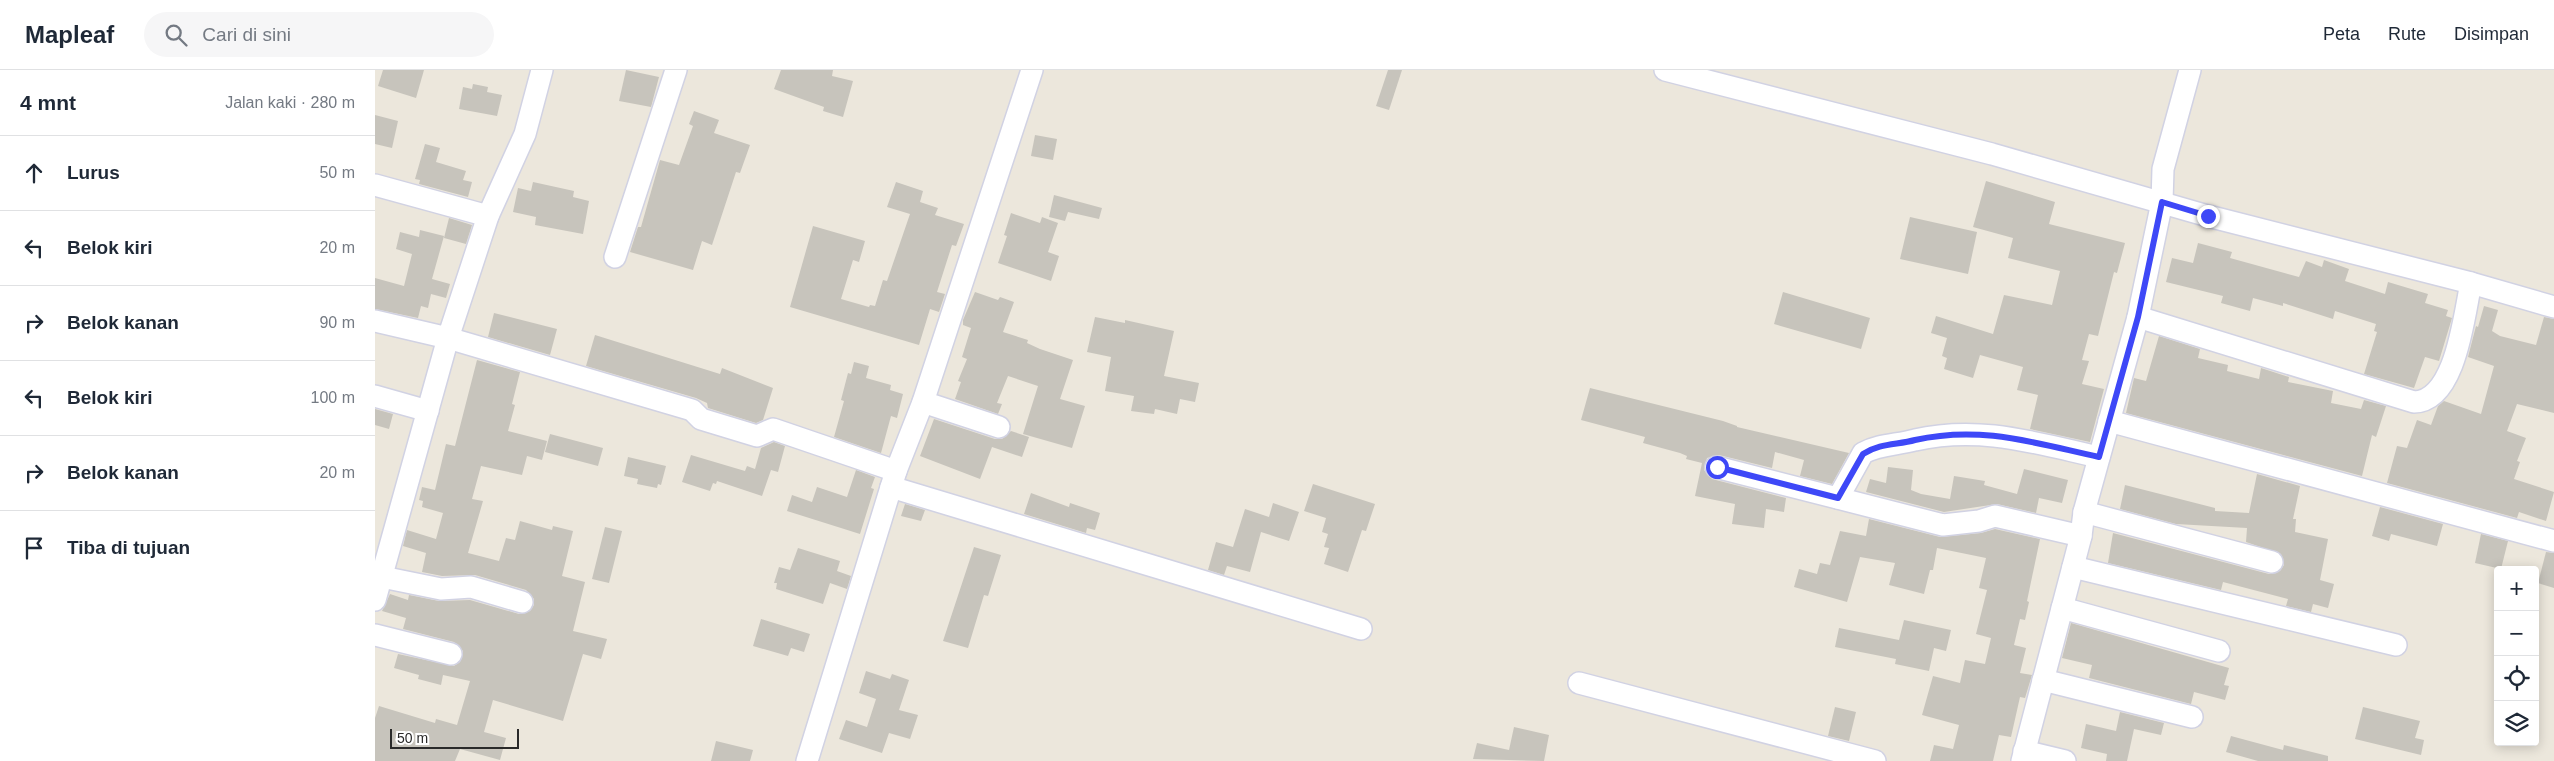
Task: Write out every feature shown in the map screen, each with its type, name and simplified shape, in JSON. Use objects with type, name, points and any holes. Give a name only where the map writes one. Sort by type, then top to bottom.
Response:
[{"type":"street","points":[[375,600],[448,338],[488,216],[525,134],[542,70]]},
{"type":"street","points":[[615,257],[676,70]]},
{"type":"street","points":[[807,761],[894,479],[923,402],[1032,70]]},
{"type":"street","points":[[1665,70],[2001,156],[2162,202],[2471,283],[2554,307]]},
{"type":"street","points":[[2065,761],[2023,756],[2081,536],[2084,512],[2138,317],[2162,202],[2163,169],[2190,70]]},
{"type":"street","points":[[375,185],[488,216]]},
{"type":"street","points":[[2138,317],[2414,402],[2424,402],[2434,395],[2451,369],[2459,343],[2471,283]]},
{"type":"street","points":[[375,321],[448,338],[692,410],[701,419],[757,436],[773,429],[894,479],[1361,629]]},
{"type":"street","points":[[375,396],[429,411]]},
{"type":"street","points":[[923,402],[999,427]]},
{"type":"street","points":[[2109,421],[2554,541]]},
{"type":"street","points":[[1838,498],[1863,454],[1895,442],[1937,435],[1973,433],[2008,438],[2099,457]]},
{"type":"street","points":[[1717,467],[1943,525],[1979,521],[1995,516],[2081,536]]},
{"type":"street","points":[[2084,512],[2272,562]]},
{"type":"street","points":[[2073,567],[2396,645]]},
{"type":"street","points":[[381,577],[441,589],[471,587],[522,602]]},
{"type":"street","points":[[2062,608],[2219,651]]},
{"type":"street","points":[[375,635],[451,654]]},
{"type":"street","points":[[2043,680],[2192,717]]},
{"type":"street","points":[[1579,684],[1875,761]]},
{"type":"building","points":[[383,70],[424,70],[416,98],[378,86]]},
{"type":"building","points":[[626,70],[659,77],[651,107],[619,101]]},
{"type":"building","points":[[781,70],[833,70],[832,76],[853,81],[843,117],[823,111],[824,107],[774,89]]},
{"type":"building","points":[[1388,70],[1402,70],[1389,110],[1376,106]]},
{"type":"building","points":[[473,84],[488,87],[487,92],[502,95],[497,116],[459,109],[463,87],[472,89]]},
{"type":"building","points":[[694,111],[719,120],[714,133],[750,145],[740,173],[736,172],[712,245],[702,241],[693,270],[630,252],[638,227],[641,227],[660,160],[679,165],[693,126],[689,124]]},
{"type":"building","points":[[375,115],[398,121],[392,148],[375,144]]},
{"type":"building","points":[[1035,135],[1057,139],[1053,160],[1031,156]]},
{"type":"building","points":[[425,144],[440,148],[436,162],[466,171],[463,180],[472,182],[468,197],[419,184],[420,180],[415,179]]},
{"type":"building","points":[[1986,181],[2055,202],[2049,224],[2125,243],[2117,273],[2114,272],[2098,336],[2089,334],[2082,360],[2089,361],[2082,384],[2104,389],[2090,442],[2030,429],[2038,395],[2017,390],[2023,367],[1980,355],[1973,378],[1944,369],[1947,358],[1942,356],[1947,338],[1931,333],[1936,316],[1993,334],[2004,295],[2052,305],[2060,271],[2008,258],[2013,238],[1973,227]]},
{"type":"building","points":[[533,182],[574,191],[573,197],[589,201],[583,234],[535,225],[536,217],[513,212],[518,188],[531,191]]},
{"type":"building","points":[[896,182],[923,191],[920,202],[938,208],[935,215],[964,224],[956,246],[952,245],[937,292],[945,294],[939,312],[930,309],[919,345],[790,307],[813,226],[865,241],[859,262],[853,260],[841,299],[869,307],[870,305],[875,306],[883,280],[887,281],[910,214],[887,207]]},
{"type":"building","points":[[1054,195],[1102,208],[1099,219],[1068,212],[1065,221],[1049,217]]},
{"type":"building","points":[[1011,213],[1040,223],[1042,217],[1058,223],[1048,252],[1059,256],[1051,281],[998,263],[1007,236],[1004,235]]},
{"type":"building","points":[[1910,217],[1977,232],[1968,274],[1900,259]]},
{"type":"building","points":[[449,218],[472,225],[466,244],[444,238]]},
{"type":"building","points":[[420,230],[444,236],[432,279],[450,284],[446,298],[431,294],[428,308],[421,306],[418,318],[375,309],[375,278],[404,286],[412,254],[396,249],[400,232],[419,237]]},
{"type":"building","points":[[2198,243],[2232,252],[2230,258],[2299,277],[2306,261],[2322,267],[2324,260],[2349,269],[2345,281],[2385,294],[2388,282],[2428,294],[2425,303],[2448,310],[2446,316],[2452,318],[2439,361],[2425,357],[2414,388],[2364,374],[2377,332],[2374,331],[2376,324],[2335,311],[2333,319],[2283,303],[2283,306],[2253,298],[2250,311],[2221,303],[2223,296],[2166,282],[2172,258],[2193,263]]},
{"type":"building","points":[[975,292],[998,300],[1000,297],[1014,302],[1003,332],[1028,340],[1027,343],[1040,349],[1073,360],[1060,399],[1085,406],[1072,448],[1023,434],[1038,386],[1008,376],[997,403],[1002,404],[998,414],[955,399],[961,382],[958,381],[967,359],[962,357],[971,328],[963,325],[963,320]]},
{"type":"building","points":[[1783,292],[1870,318],[1861,349],[1774,324]]},
{"type":"building","points":[[2484,306],[2498,310],[2492,331],[2500,336],[2536,345],[2544,317],[2554,319],[2554,413],[2517,404],[2507,431],[2526,438],[2517,461],[2520,462],[2514,479],[2554,492],[2546,521],[2519,512],[2517,518],[2387,483],[2397,446],[2407,448],[2417,420],[2431,425],[2438,406],[2444,401],[2481,414],[2494,366],[2468,357],[2476,326],[2478,327]]},
{"type":"building","points":[[494,313],[557,329],[550,355],[488,337]]},
{"type":"building","points":[[1095,317],[1125,323],[1125,320],[1174,331],[1164,376],[1199,383],[1195,402],[1180,399],[1177,414],[1155,409],[1154,414],[1131,411],[1134,396],[1105,391],[1111,357],[1087,352]]},
{"type":"building","points":[[595,335],[720,374],[722,368],[773,388],[763,420],[756,423],[708,408],[707,403],[696,398],[586,366]]},
{"type":"building","points":[[2159,336],[2200,349],[2198,358],[2228,365],[2227,371],[2259,379],[2261,368],[2289,377],[2288,382],[2333,391],[2331,403],[2361,409],[2364,400],[2386,406],[2376,437],[2372,435],[2362,476],[2126,413],[2134,378],[2146,381]]},
{"type":"building","points":[[477,360],[520,372],[512,404],[515,405],[508,431],[547,441],[542,460],[527,456],[522,475],[481,466],[472,499],[483,501],[468,553],[499,561],[506,538],[515,540],[520,521],[552,530],[553,526],[573,531],[562,576],[585,582],[573,631],[607,639],[601,659],[583,654],[563,721],[493,700],[484,732],[506,738],[500,760],[460,749],[455,761],[375,761],[375,718],[379,706],[435,723],[436,719],[457,725],[470,681],[443,675],[441,685],[418,679],[419,675],[394,668],[398,654],[454,666],[460,662],[463,651],[454,642],[403,629],[406,618],[382,611],[390,594],[408,600],[409,595],[439,601],[470,600],[519,614],[530,611],[534,605],[534,599],[526,590],[475,575],[442,576],[422,572],[426,553],[403,546],[407,530],[436,539],[443,513],[422,507],[423,501],[419,500],[422,487],[435,490],[446,444],[455,446]]},
{"type":"building","points":[[854,362],[869,366],[866,378],[891,385],[890,390],[903,394],[897,418],[891,416],[881,453],[834,437],[844,401],[841,400],[848,373],[851,374]]},
{"type":"building","points":[[1590,388],[1723,421],[1737,427],[1849,453],[1832,484],[1800,476],[1804,460],[1775,452],[1772,468],[1719,455],[1707,458],[1704,470],[1712,479],[1786,498],[1784,512],[1766,509],[1764,528],[1732,524],[1735,504],[1695,496],[1702,463],[1686,459],[1687,456],[1680,453],[1643,443],[1645,437],[1581,420]]},
{"type":"building","points":[[375,409],[393,414],[389,429],[375,425]]},
{"type":"building","points":[[934,419],[995,439],[1002,439],[1011,431],[1029,437],[1022,457],[992,447],[980,479],[920,456]]},
{"type":"building","points":[[550,434],[603,448],[598,466],[545,452]]},
{"type":"building","points":[[774,442],[785,446],[778,472],[771,470],[762,496],[717,481],[716,484],[713,483],[710,491],[682,482],[691,455],[745,471],[747,466],[755,469],[761,448]]},
{"type":"building","points":[[628,457],[666,466],[661,485],[658,484],[657,488],[637,484],[638,479],[624,476]]},
{"type":"building","points":[[1888,467],[1913,470],[1911,490],[1921,494],[1950,499],[1954,476],[1985,481],[1984,485],[2017,494],[2024,469],[2068,480],[2062,503],[2039,498],[2036,513],[1997,504],[1944,512],[1866,492],[1870,479],[1886,483]]},
{"type":"building","points":[[856,470],[875,477],[871,488],[874,489],[860,534],[787,511],[792,495],[812,502],[817,487],[847,497]]},
{"type":"building","points":[[2257,474],[2300,486],[2293,519],[2296,519],[2295,532],[2328,539],[2320,580],[2334,584],[2328,608],[2313,604],[2311,612],[2286,606],[2288,599],[2223,582],[2221,590],[2108,563],[2113,533],[2269,574],[2280,571],[2284,565],[2281,554],[2246,542],[2247,528],[2176,524],[2120,509],[2125,485],[2215,508],[2215,511],[2249,513]]},
{"type":"building","points":[[1313,484],[1375,504],[1366,531],[1362,530],[1348,572],[1324,564],[1329,548],[1324,547],[1328,534],[1322,532],[1326,518],[1304,511]]},
{"type":"building","points":[[1031,493],[1069,507],[1070,503],[1100,513],[1095,530],[1087,528],[1086,533],[1024,514]]},
{"type":"building","points":[[1273,503],[1299,512],[1289,541],[1261,532],[1250,572],[1227,566],[1224,575],[1208,570],[1216,542],[1233,547],[1245,509],[1269,517]]},
{"type":"building","points":[[905,504],[925,510],[921,521],[901,516]]},
{"type":"building","points":[[2380,507],[2443,524],[2437,546],[2391,534],[2389,541],[2372,536]]},
{"type":"building","points":[[1869,519],[1940,537],[1981,533],[1995,529],[2040,539],[2025,620],[2020,619],[2014,645],[2026,648],[2020,673],[2032,675],[2025,698],[2020,697],[2011,737],[1999,735],[1993,761],[1930,761],[1934,745],[1953,749],[1959,725],[1922,715],[1933,676],[1960,683],[1965,660],[1985,664],[1991,638],[1976,634],[1987,590],[1979,588],[1986,558],[1937,548],[1933,570],[1930,570],[1924,594],[1889,585],[1895,563],[1860,557],[1847,602],[1794,587],[1799,569],[1817,574],[1820,563],[1830,565],[1840,531],[1866,536]]},
{"type":"building","points":[[605,527],[622,531],[609,583],[592,579]]},
{"type":"building","points":[[2481,534],[2508,541],[2502,566],[2494,567],[2475,563]]},
{"type":"building","points":[[974,547],[1001,555],[988,596],[984,595],[968,648],[943,641]]},
{"type":"building","points":[[798,548],[840,561],[837,571],[851,576],[847,589],[830,583],[823,604],[776,589],[777,583],[774,583],[779,567],[790,570]]},
{"type":"building","points":[[2546,552],[2554,553],[2554,588],[2539,583]]},
{"type":"building","points":[[761,619],[810,634],[804,652],[791,648],[788,656],[753,646]]},
{"type":"building","points":[[1904,620],[1951,630],[1946,651],[1934,648],[1929,671],[1895,664],[1896,659],[1835,647],[1839,628],[1899,640]]},
{"type":"building","points":[[2071,623],[2229,668],[2224,685],[2229,686],[2225,700],[2194,692],[2191,704],[2089,678],[2092,665],[2062,658]]},
{"type":"building","points":[[866,671],[890,679],[892,674],[909,680],[899,710],[918,715],[910,739],[889,733],[882,753],[839,739],[846,720],[867,727],[876,699],[859,693]]},
{"type":"building","points":[[1835,707],[1856,712],[1849,741],[1828,736]]},
{"type":"building","points":[[2363,707],[2420,721],[2415,738],[2424,740],[2421,755],[2355,739]]},
{"type":"building","points":[[2120,712],[2164,723],[2161,735],[2134,729],[2127,761],[2106,761],[2107,754],[2081,748],[2086,724],[2116,731]]},
{"type":"building","points":[[1514,727],[1549,735],[1544,761],[1473,759],[1477,743],[1509,750]]},
{"type":"building","points":[[2231,736],[2283,750],[2284,745],[2328,756],[2328,761],[2258,761],[2226,752]]},
{"type":"building","points":[[716,741],[753,750],[750,761],[711,761]]},
{"type":"route","points":[[1717,467],[1838,498],[1858,460],[1870,449],[1895,442],[1914,441],[1937,435],[1973,433],[2008,438],[2099,457],[2138,317],[2162,202],[2208,216]]}]
